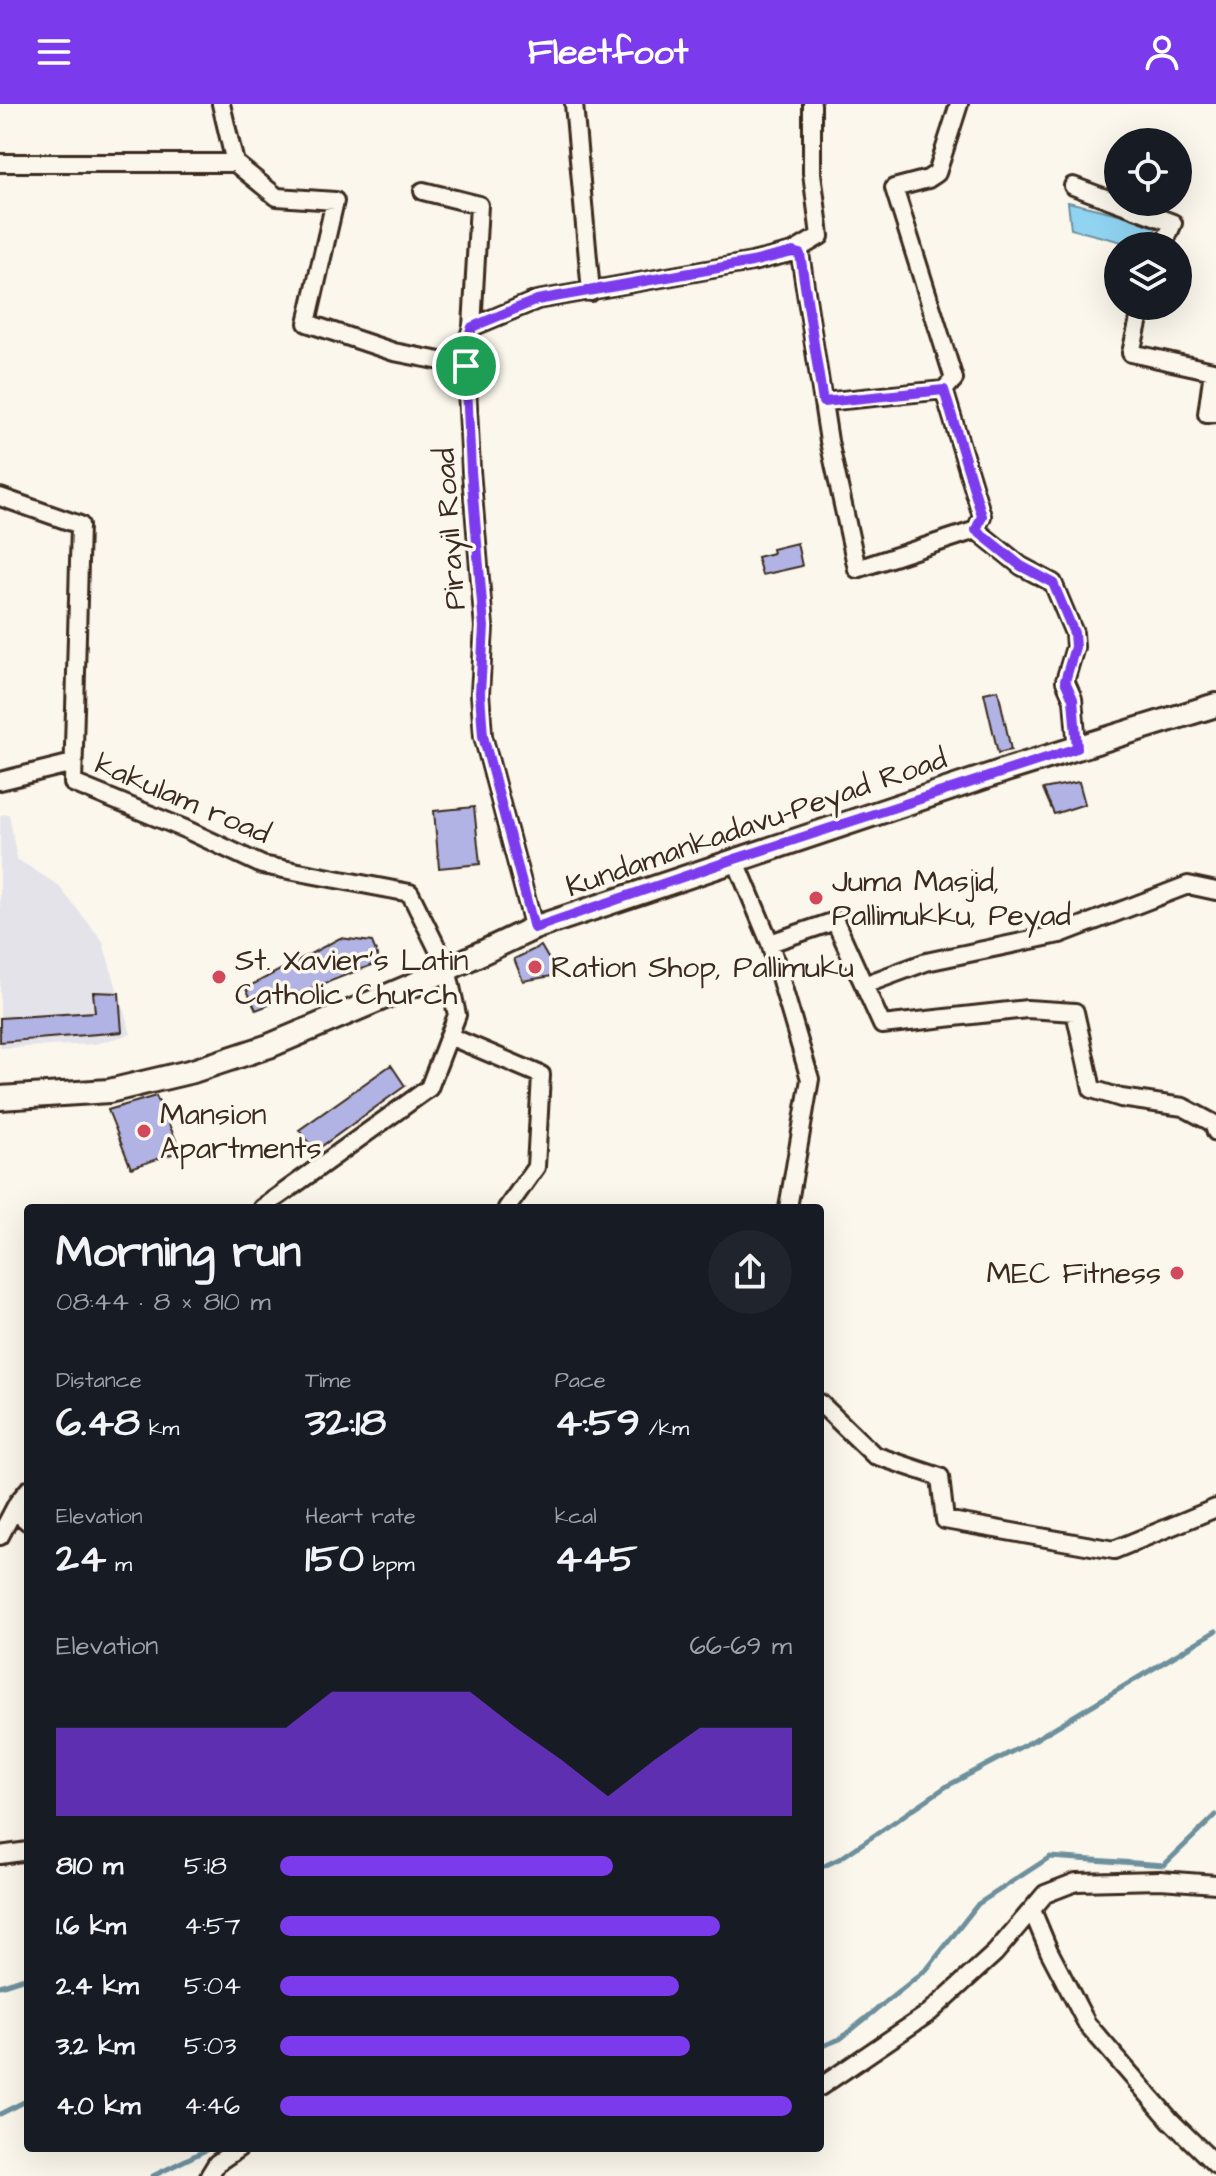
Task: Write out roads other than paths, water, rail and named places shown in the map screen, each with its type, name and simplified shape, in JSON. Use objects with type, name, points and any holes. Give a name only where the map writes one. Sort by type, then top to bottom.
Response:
[{"type":"main road","name":"Kundamankadavu-Peyad Road","points":[[0,1098],[109,1091],[193,1071],[269,1046],[534,928],[735,859],[1216,705]]},
{"type":"street","points":[[221,104],[235,163],[277,197],[335,201],[307,323],[394,352],[466,366]]},
{"type":"street","points":[[574,104],[591,292]]},
{"type":"street","points":[[472,327],[537,300],[752,262],[793,252],[820,236],[812,173],[812,104]]},
{"type":"street","points":[[823,402],[944,390],[954,379],[894,188],[928,179],[937,173],[959,104]]},
{"type":"street","points":[[0,163],[235,163]]},
{"type":"street","points":[[1073,186],[1173,223],[1169,232]]},
{"type":"street","name":"Pirayil Road","points":[[423,191],[479,205],[472,327],[466,347],[466,366],[484,627],[480,693],[483,736],[534,928]]},
{"type":"street","points":[[793,252],[800,254],[829,441],[857,569],[976,530],[982,516],[944,390]]},
{"type":"street","points":[[1139,320],[1131,353],[1213,371],[1207,414],[1216,413]]},
{"type":"street","name":"kakulam road","points":[[0,497],[80,525],[73,783],[262,865],[410,893],[447,968]]},
{"type":"street","points":[[976,530],[1021,566],[1053,583],[1074,633],[1075,647],[1065,681],[1073,699],[1077,748]]},
{"type":"street","points":[[0,781],[73,763]]},
{"type":"street","points":[[735,859],[770,943],[810,1079],[789,1204]]},
{"type":"street","points":[[864,985],[926,962],[1060,934],[1188,885],[1216,891]]},
{"type":"street","points":[[770,943],[835,921],[882,1025],[1027,1009],[1075,1012],[1092,1089],[1121,1098],[1183,1107],[1213,1123],[1216,1132]]},
{"type":"street","points":[[268,1204],[429,1088],[457,1015],[447,968]]},
{"type":"street","points":[[449,1036],[541,1075],[536,1167],[510,1204]]},
{"type":"street","points":[[824,1407],[874,1455],[940,1477],[945,1520],[1114,1550],[1216,1508]]},
{"type":"street","points":[[0,1536],[24,1496]]},
{"type":"street","points":[[14,1510],[24,1519]]},
{"type":"street","points":[[0,1855],[24,1852]]},
{"type":"street","points":[[824,2084],[929,2013],[995,1953],[1045,1894],[1076,1882],[1160,1880],[1216,1884]]},
{"type":"street","points":[[1032,1910],[1049,1951],[1087,2024],[1171,2121],[1216,2165]]},
{"type":"street","points":[[209,2176],[217,2163],[233,2152]]},
{"type":"water","points":[[1068,202],[1104,211],[1104,216],[1127,216],[1160,224],[1153,232],[1104,232],[1104,237],[1071,229]]},
{"type":"waterway","points":[[824,1866],[841,1858],[947,1786],[1034,1740],[1216,1631]]},
{"type":"waterway","points":[[824,2045],[840,2039],[927,1969],[978,1904],[1050,1857],[1164,1865],[1216,1815]]},
{"type":"waterway","points":[[0,1986],[24,1978]]},
{"type":"waterway","points":[[0,2114],[24,2102]]},
{"type":"waterway","points":[[153,2176],[202,2152]]},
{"type":"place","name":"Juma Masjid, Pallimukku, Peyad","points":[[816,898]]},
{"type":"place","name":"Ration Shop, Pallimuku","points":[[535,967]]},
{"type":"place","name":"St. Xavier's Latin Catholic Church","points":[[219,977]]},
{"type":"place","name":"Mansion Apartments","points":[[144,1131]]},
{"type":"place","name":"MEC Fitness","points":[[1177,1273]]}]
